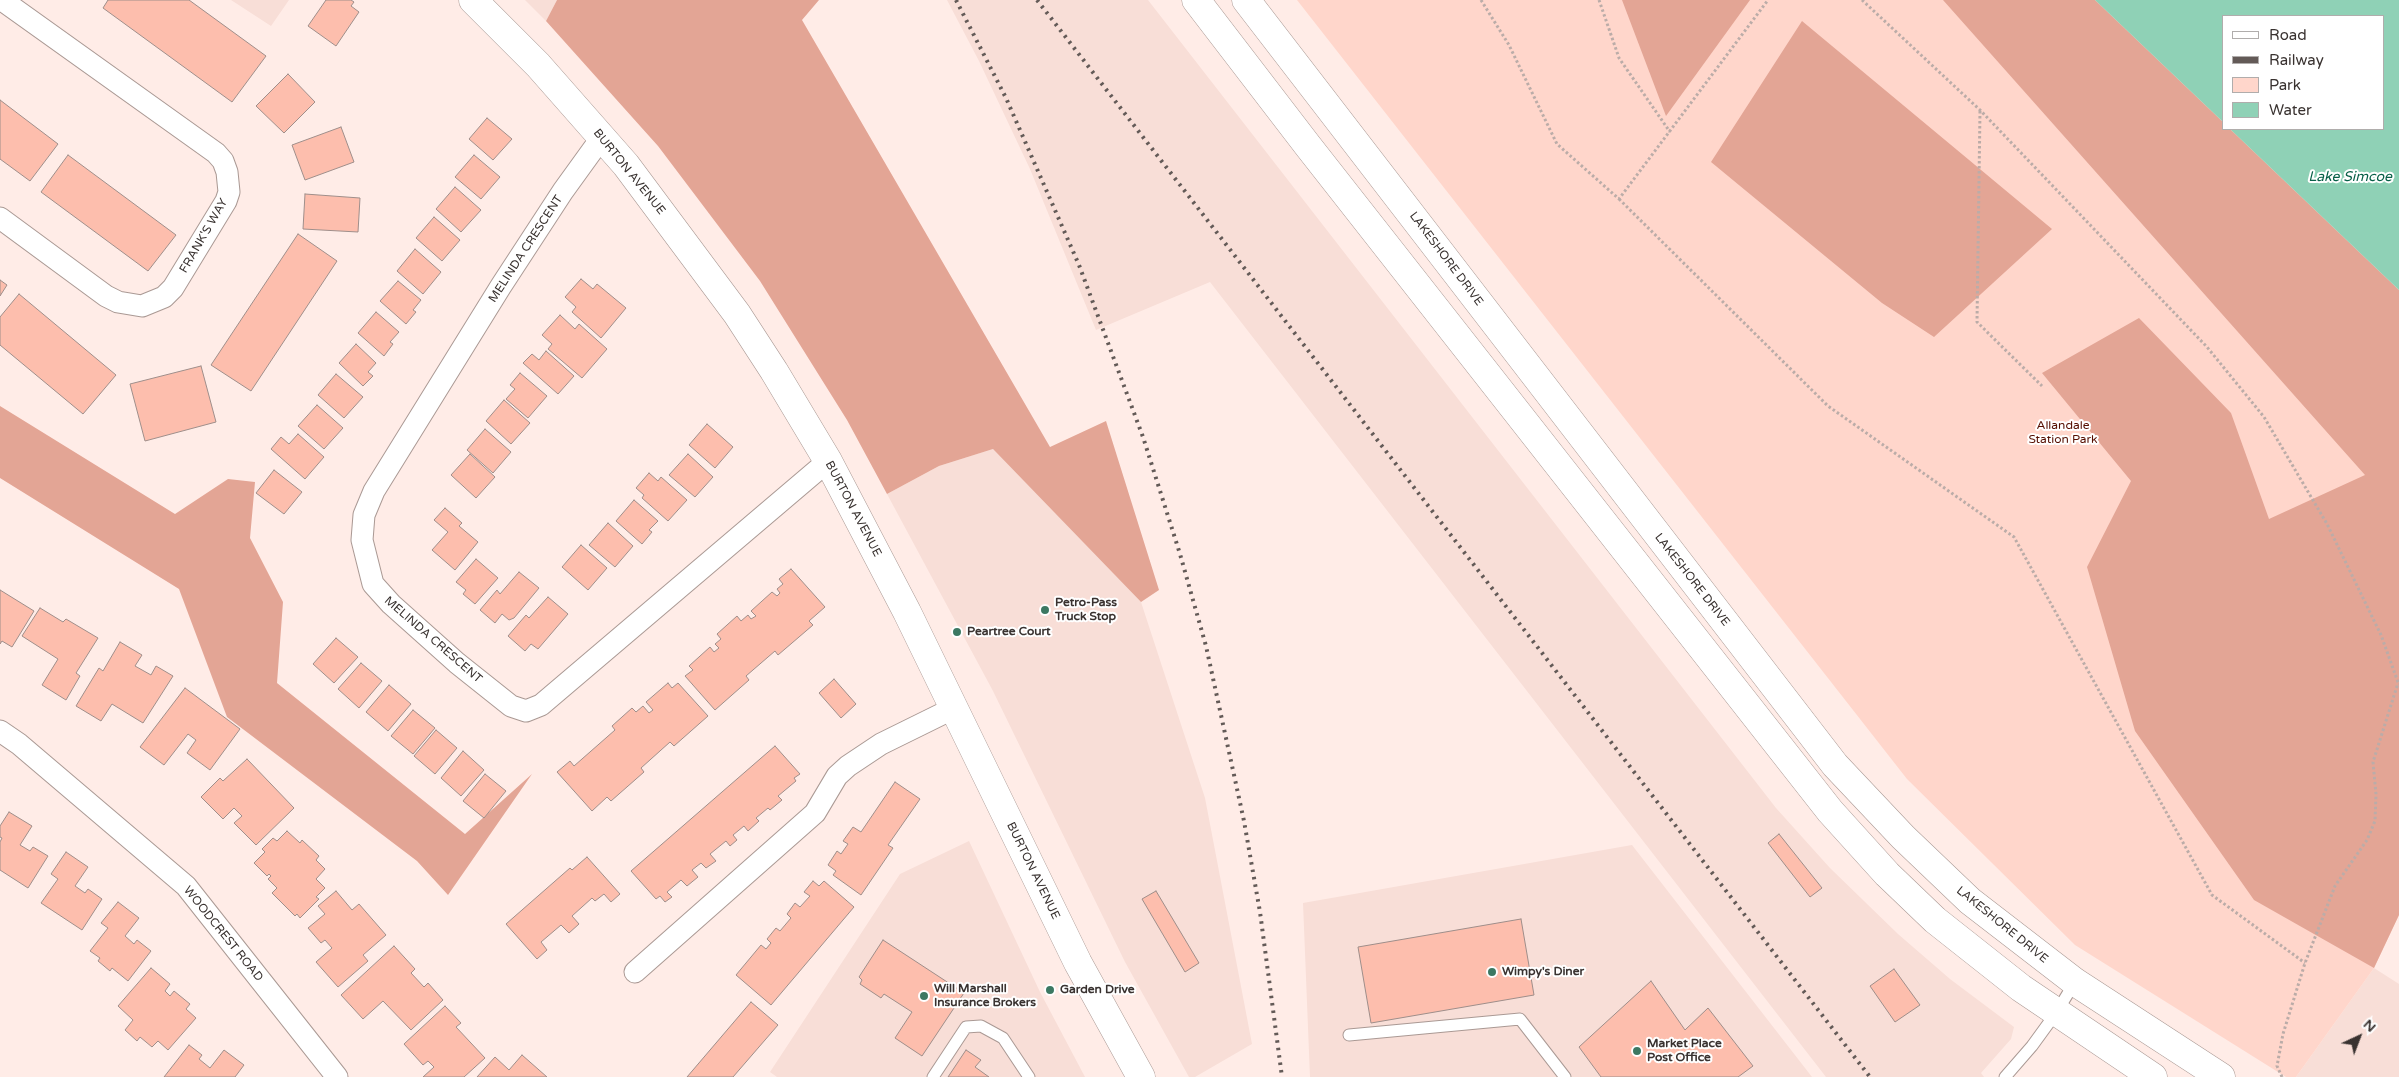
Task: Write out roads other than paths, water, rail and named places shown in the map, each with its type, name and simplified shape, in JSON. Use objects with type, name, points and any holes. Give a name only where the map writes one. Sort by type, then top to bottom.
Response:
[{"type":"main road","name":"BURTON AVENUE","points":[[473,0],[538,64],[602,137],[650,195],[737,314],[828,461],[954,708],[1070,946],[1140,1077]]},
{"type":"main road","points":[[1196,0],[1308,146],[1830,811],[1887,874],[1935,920],[2021,988],[2153,1077]]},
{"type":"main road","name":"LAKESHORE DRIVE","points":[[1246,0],[1835,765],[1902,837],[1970,901],[2075,982],[2221,1077]]},
{"type":"street","name":"FRANK'S WAY","points":[[0,218],[106,296],[118,302],[142,306],[152,303],[173,288],[226,201],[229,192],[224,161],[216,153],[2,0]]},
{"type":"street","name":"MELINDA CRESCENT","points":[[602,137],[563,191],[517,262],[374,491],[364,515],[362,540],[373,584],[391,604],[457,663],[511,706],[526,711],[541,705],[828,461]]},
{"type":"street","points":[[635,972],[815,813],[837,776],[848,766],[881,744],[954,708]]},
{"type":"street","name":"WOODCREST ROAD","points":[[0,732],[19,744],[186,886],[337,1077]]},
{"type":"lane","points":[[2005,1077],[2032,1046],[2056,1013],[2075,982]]},
{"type":"lane","points":[[1350,1036],[1520,1019],[1566,1077]]},
{"type":"lane","points":[[933,1077],[966,1028],[981,1026],[1003,1038],[1029,1077]]},
{"type":"water","name":"Lake Simcoe","points":[[2095,0],[2399,0],[2399,290],[2231,130],[2384,130],[2384,15],[2222,15],[2222,121]]},
{"type":"railway","points":[[956,0],[1006,98],[1079,265],[1143,437],[1180,554],[1206,646],[1244,821],[1260,912],[1282,1077]]},
{"type":"railway","points":[[1037,0],[1870,1077]]},
{"type":"place","name":"Petro-Pass Truck Stop","points":[[1045,610]]},
{"type":"place","name":"Peartree Court","points":[[957,632]]},
{"type":"place","name":"Wimpy's Diner","points":[[1492,972]]},
{"type":"place","name":"Garden Drive","points":[[1050,990]]},
{"type":"place","name":"Will Marshall Insurance Brokers","points":[[924,996]]},
{"type":"place","name":"Market Place Post Office","points":[[1637,1051]]},
{"type":"park label","name":"Allandale Station Park","points":[[2063,433]]}]
